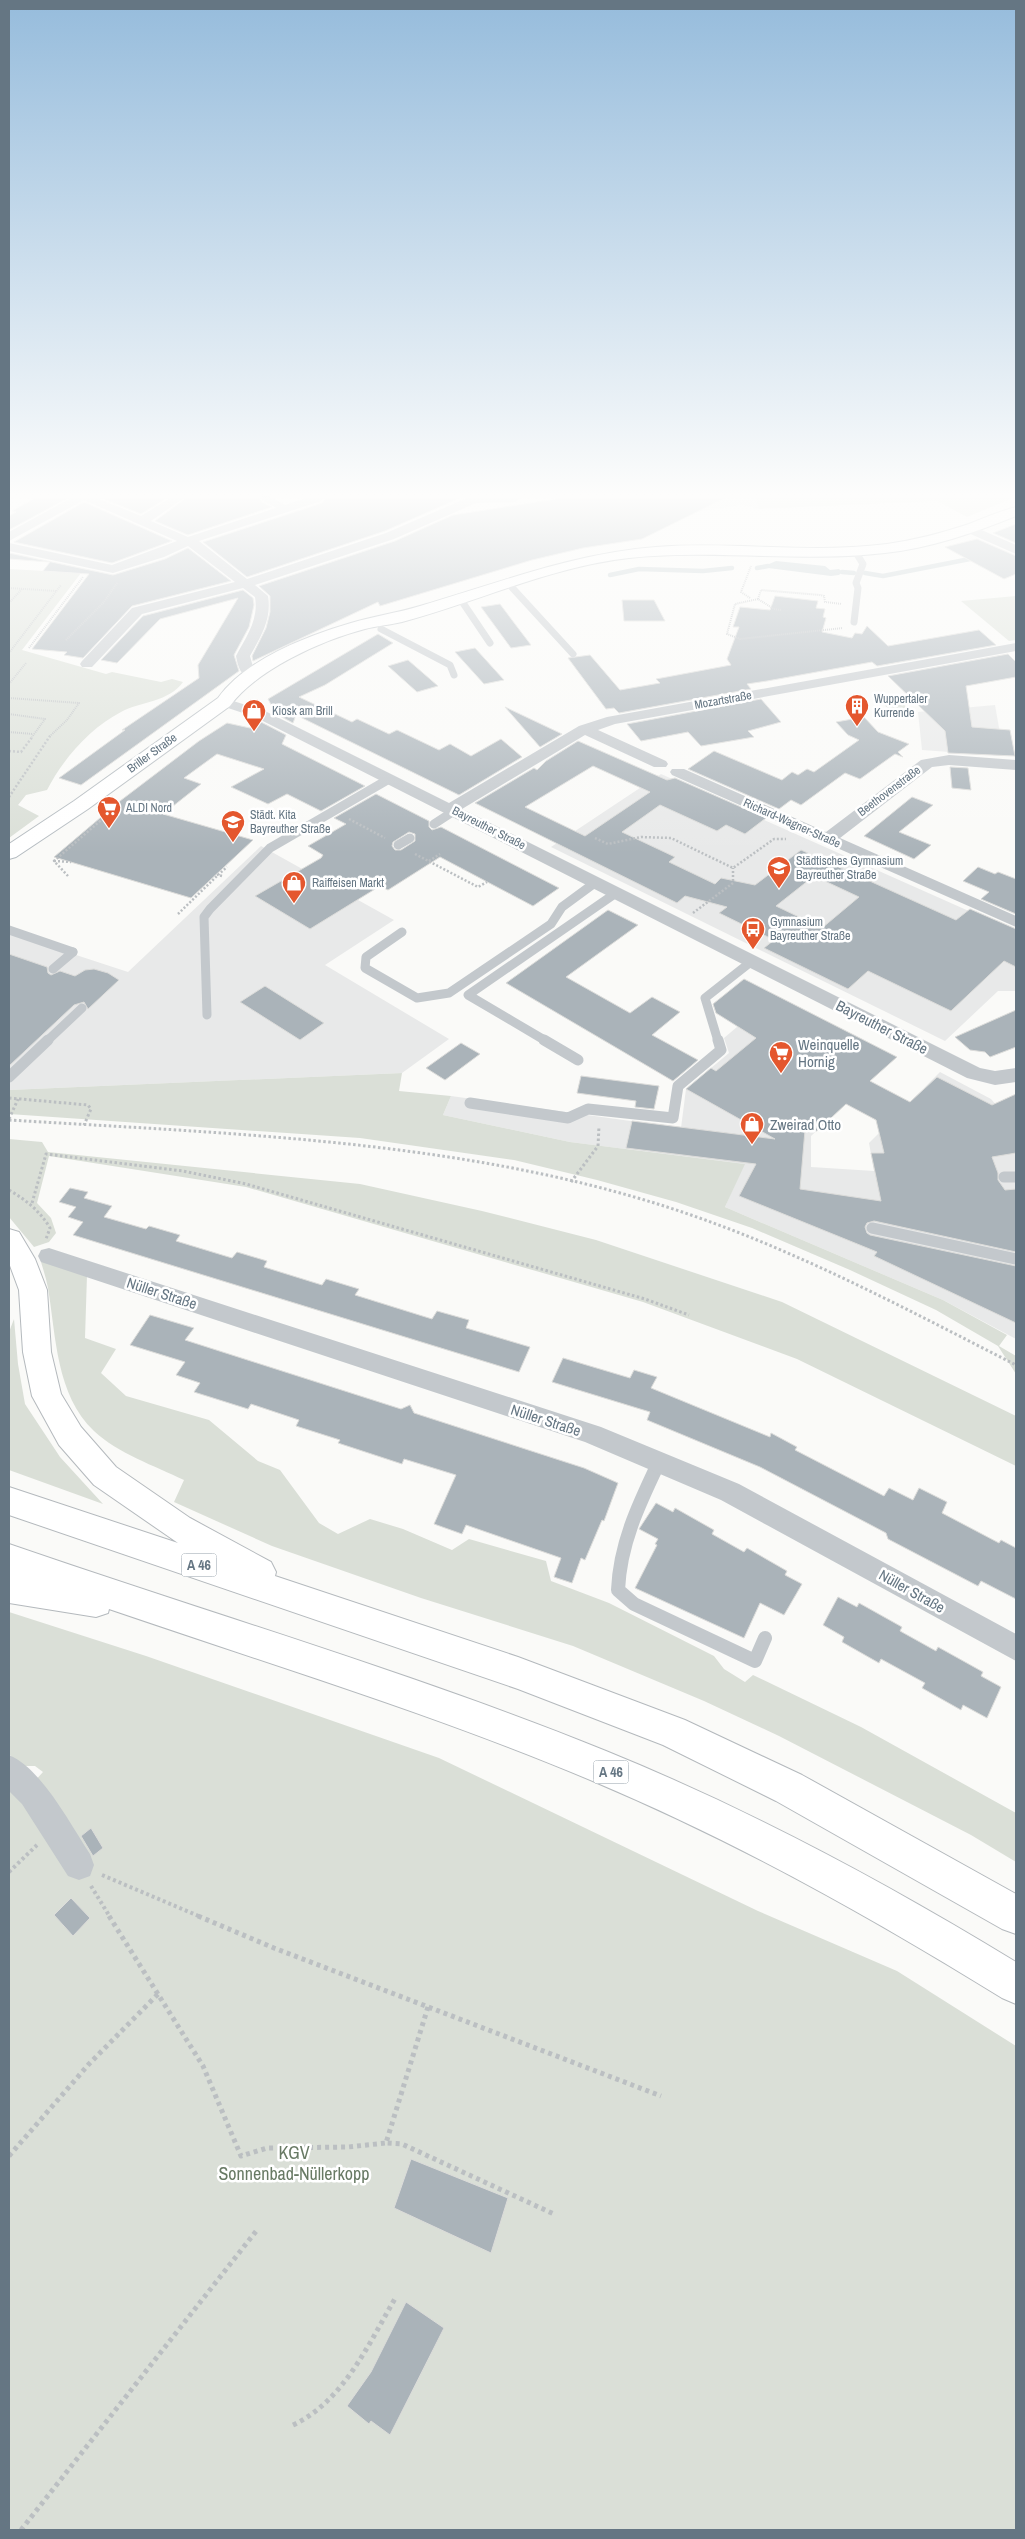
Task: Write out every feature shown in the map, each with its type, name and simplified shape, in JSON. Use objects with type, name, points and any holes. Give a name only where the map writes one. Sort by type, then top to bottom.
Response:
[{"type":"main road","points":[[224,702],[255,686],[256,678],[251,674],[301,648],[354,627],[402,616]]},
{"type":"main road","points":[[314,661],[381,629],[398,618]]},
{"type":"main road","name":"Briller Straße","points":[[9,853],[81,805],[224,702],[257,692]]},
{"type":"main road","name":"Briller Straße","points":[[9,872],[50,837],[81,805]]},
{"type":"main road","points":[[9,1239],[21,1260],[33,1290],[37,1352],[46,1396],[70,1436],[105,1476],[179,1528],[268,1577],[390,1629]]},
{"type":"main road","name":"A 46","points":[[9,1500],[518,1673],[673,1732],[789,1788],[1016,1915]]},
{"type":"main road","name":"A 46","points":[[9,1559],[396,1689],[547,1745],[681,1801],[817,1867],[947,1941],[1016,1984]]},
{"type":"main road","points":[[9,1588],[180,1616]]},
{"type":"street","points":[[87,664],[132,616]]},
{"type":"street","points":[[251,674],[246,668],[243,656],[263,616]]},
{"type":"street","name":"Mozartstraße","points":[[452,810],[584,729],[612,720],[1016,647]]},
{"type":"street","name":"Bayreuther Straße","points":[[224,702],[260,714],[974,1073],[994,1078],[1016,1075]]},
{"type":"street","points":[[584,729],[660,764]]},
{"type":"street","name":"Beethovenstraße","points":[[832,840],[831,836],[835,832],[927,763],[949,760],[1016,765]]},
{"type":"street","name":"Richard-Wagner-Straße","points":[[678,772],[1016,922]]},
{"type":"street","name":"Nüller Straße","points":[[49,1256],[592,1434],[730,1492],[1016,1648]]},
{"type":"street","points":[[9,1770],[32,1794],[79,1865]]},
{"type":"lane","points":[[472,616],[490,643]]},
{"type":"lane","points":[[539,616],[573,654]]},
{"type":"lane","points":[[854,622],[855,616]]},
{"type":"lane","points":[[381,629],[450,665],[454,675]]},
{"type":"lane","points":[[206,1015],[204,917],[270,848],[389,779]]},
{"type":"lane","points":[[434,824],[452,810]]},
{"type":"lane","points":[[398,845],[410,838]]},
{"type":"lane","points":[[402,932],[366,957],[365,968],[417,998],[449,993],[551,924],[562,907],[596,882]]},
{"type":"lane","points":[[578,1060],[468,995],[616,893]]},
{"type":"lane","points":[[9,930],[74,952],[53,969]]},
{"type":"lane","points":[[470,1103],[568,1118],[588,1109],[673,1118],[678,1086],[721,1050],[705,998],[752,961]]},
{"type":"lane","points":[[9,1077],[82,1008]]},
{"type":"lane","points":[[1004,1177],[1016,1177]]},
{"type":"lane","points":[[872,1228],[973,1248],[1016,1259]]},
{"type":"lane","points":[[659,1462],[623,1542],[618,1571],[618,1590],[634,1604],[755,1661],[765,1638]]},
{"type":"path","points":[[9,653],[37,616]]},
{"type":"path","points":[[29,648],[50,616]]},
{"type":"path","points":[[66,640],[88,616]]},
{"type":"path","points":[[732,616],[727,634],[733,638],[740,639],[847,628],[854,622]]},
{"type":"path","points":[[9,684],[26,663]]},
{"type":"path","points":[[9,698],[79,703],[67,720],[52,735],[9,797]]},
{"type":"path","points":[[9,714],[45,718],[21,752],[9,751]]},
{"type":"path","points":[[9,732],[33,734]]},
{"type":"path","points":[[54,861],[115,808]]},
{"type":"path","points":[[352,820],[478,888],[487,882]]},
{"type":"path","points":[[595,838],[608,844],[641,837],[671,838],[733,868]]},
{"type":"path","points":[[733,868],[774,839],[784,839]]},
{"type":"path","points":[[429,862],[440,854]]},
{"type":"path","points":[[54,861],[71,862]]},
{"type":"path","points":[[54,861],[68,876]]},
{"type":"path","points":[[678,924],[733,883],[733,868]]},
{"type":"path","points":[[178,914],[218,875]]},
{"type":"path","points":[[9,1098],[88,1105],[91,1109],[84,1125]]},
{"type":"path","points":[[18,1098],[9,1119],[422,1153],[497,1165],[641,1199],[729,1228],[818,1266],[1016,1365]]},
{"type":"path","points":[[571,1182],[598,1146],[600,1110]]},
{"type":"path","points":[[32,1203],[46,1154],[183,1171],[246,1184],[303,1200],[645,1299],[689,1315]]},
{"type":"path","points":[[9,1190],[32,1203],[43,1214],[50,1228],[45,1242],[49,1256]]},
{"type":"path","points":[[9,1872],[55,1827]]},
{"type":"path","points":[[79,1865],[274,1948],[662,2096]]},
{"type":"path","points":[[102,1905],[209,2079],[241,2156],[267,2148],[402,2144],[556,2215]]},
{"type":"path","points":[[9,2156],[89,2064],[158,1994]]},
{"type":"path","points":[[386,2143],[428,2007]]},
{"type":"path","points":[[21,2530],[257,2230]]},
{"type":"path","points":[[293,2425],[304,2422],[325,2403],[349,2375],[396,2296]]},
{"type":"shaded area","points":[[995,705],[1004,756],[922,750],[918,712]]},
{"type":"shaded area","name":"Städtisches Gymnasium Bayreuther Straße","points":[[661,774],[1016,932],[1016,991],[998,991],[945,1041],[551,847]]},
{"type":"shaded area","points":[[261,846],[394,920],[325,965],[449,1039],[402,1073],[9,1090],[9,933],[128,972]]},
{"type":"shaded area","points":[[744,1021],[866,1085],[811,1136],[811,1167],[874,1171],[869,1143],[940,1072],[991,1099],[1016,1128],[1016,1339],[943,1300],[725,1207],[744,1164],[570,1142],[443,1115],[451,1096],[681,1128],[686,1089],[729,1053],[724,1038]]},
{"type":"green space","points":[[9,616],[48,616],[22,650],[106,674],[112,672],[161,682],[172,679],[183,682],[170,694],[121,712],[88,736],[69,756],[47,790],[26,795],[18,805],[39,816],[9,838]]},
{"type":"green space","points":[[980,616],[1016,616],[1016,640],[1009,641]]},
{"type":"green space","points":[[894,695],[911,711],[894,714],[877,698]]},
{"type":"green space","points":[[402,1073],[399,1091],[451,1096],[443,1115],[570,1142],[745,1164],[725,1207],[943,1300],[1007,1335],[999,1346],[1016,1356],[1016,1374],[998,1346],[936,1310],[850,1270],[752,1228],[676,1202],[597,1180],[514,1160],[360,1138],[9,1114],[9,1090]]},
{"type":"green space","points":[[9,1139],[42,1142],[48,1152],[360,1184],[482,1211],[596,1240],[782,1302],[1016,1416],[1016,1466],[797,1359],[643,1302],[246,1187],[49,1156],[37,1203],[51,1218],[56,1233],[49,1242],[34,1247],[9,1217]]},
{"type":"green space","points":[[39,1255],[87,1275],[85,1338],[116,1349],[101,1373],[126,1396],[209,1420],[258,1461],[280,1470],[319,1523],[338,1534],[370,1519],[403,1529],[452,1550],[469,1539],[546,1561],[551,1581],[609,1603],[714,1656],[724,1669],[745,1682],[753,1675],[861,1727],[1016,1813],[1016,1862],[971,1835],[779,1736],[704,1701],[573,1646],[421,1598],[272,1546],[174,1502],[184,1480],[125,1452],[103,1439],[81,1416],[72,1400],[60,1364],[48,1288]]},
{"type":"green space","points":[[14,1319],[18,1364],[25,1404],[60,1457],[103,1504],[9,1470],[9,1332]]},
{"type":"green space","name":"KGV Sonnenbad-Nüllerkopp","points":[[9,1612],[146,1656],[439,1758],[758,1911],[897,1971],[1016,2046],[1016,2530],[9,2530],[9,1782],[22,1795],[43,1772],[35,1766],[21,1766],[9,1754]]},
{"type":"building","points":[[57,616],[122,616],[83,658],[64,655],[67,652],[32,649]]},
{"type":"building","points":[[143,616],[169,616],[160,619],[117,663],[101,660]]},
{"type":"building","points":[[227,616],[251,616],[249,627],[234,655],[239,671],[81,785],[59,778],[125,730],[122,730],[199,678],[198,665]]},
{"type":"building","points":[[269,616],[347,616],[253,661],[252,656],[266,628]]},
{"type":"building","points":[[488,616],[509,616],[531,645],[511,648]]},
{"type":"building","points":[[624,616],[663,616],[665,621],[624,621]]},
{"type":"building","points":[[737,616],[823,616],[826,618],[822,632],[852,638],[855,633],[862,634],[867,626],[888,646],[979,630],[996,645],[877,666],[872,662],[747,684],[751,689],[619,713],[614,708],[606,709],[568,658],[590,655],[620,690],[660,683],[656,679],[731,665],[727,659],[739,627],[733,627]]},
{"type":"building","points":[[378,634],[393,643],[325,685],[299,697],[352,722],[357,719],[389,734],[397,730],[439,750],[450,744],[471,756],[501,739],[522,757],[459,795],[296,715],[293,723],[276,714],[285,710],[280,707],[274,710],[268,699]]},
{"type":"building","points":[[475,648],[504,680],[484,684],[455,652]]},
{"type":"building","points":[[1008,654],[1016,662],[1016,677],[966,686],[972,727],[1010,730],[1015,756],[948,753],[945,731],[888,676]]},
{"type":"building","points":[[408,660],[438,686],[417,692],[388,666]]},
{"type":"building","points":[[761,699],[781,722],[748,731],[754,737],[701,746],[688,732],[641,741],[627,724]]},
{"type":"building","points":[[505,707],[562,734],[540,747]]},
{"type":"building","points":[[864,717],[878,732],[909,744],[898,752],[903,757],[895,754],[860,779],[845,773],[801,805],[791,800],[779,809],[688,769],[714,751],[782,780],[792,772],[798,775],[807,769],[814,772],[859,740],[848,735],[836,722]]},
{"type":"building","points":[[261,722],[286,735],[282,744],[365,786],[321,811],[287,794],[268,804],[231,787],[264,769],[217,754],[184,778],[201,784],[163,814],[253,840],[191,898],[54,857],[120,801],[199,741],[227,723],[250,728]]},
{"type":"building","name":"Städtisches Gymnasium Bayreuther Straße","points":[[578,741],[667,780],[675,778],[766,818],[745,834],[726,825],[717,831],[660,805],[622,832],[675,857],[669,862],[715,884],[721,878],[755,885],[801,850],[956,920],[970,909],[1016,929],[1016,967],[1004,961],[951,1011],[868,971],[848,989],[764,948],[774,940],[719,913],[727,907],[685,896],[677,903],[475,803],[534,768],[537,770],[546,761]],"holes":[[[593,766],[650,792],[585,836],[525,807]],[[814,876],[859,897],[822,928],[776,906]]]},
{"type":"building","points":[[950,767],[968,768],[971,790],[952,788]]},
{"type":"building","points":[[376,794],[429,821],[429,827],[432,830],[441,827],[559,888],[533,906],[440,857],[388,890],[380,886],[310,929],[255,896],[321,858],[323,855],[308,846],[346,824],[334,818]],"holes":[[[409,832],[415,834],[415,841],[401,850],[395,850],[392,846],[393,842]]]},
{"type":"building","points":[[912,797],[933,805],[899,832],[931,845],[914,859],[864,836]]},
{"type":"building","points":[[978,867],[995,874],[998,872],[1016,879],[1016,914],[981,899],[989,892],[963,881]]},
{"type":"building","points":[[608,910],[638,925],[566,977],[630,1013],[652,997],[680,1012],[652,1035],[698,1060],[673,1081],[506,983]]},
{"type":"building","points":[[9,954],[47,967],[48,973],[51,975],[60,971],[75,976],[85,970],[94,969],[108,973],[119,980],[88,1009],[84,1002],[74,1005],[9,1066]]},
{"type":"building","points":[[744,979],[897,1057],[870,1081],[910,1102],[937,1077],[992,1105],[1016,1094],[1016,1153],[992,1157],[998,1173],[998,1180],[1005,1190],[1016,1189],[1016,1252],[874,1221],[867,1223],[865,1227],[870,1235],[1016,1266],[1016,1323],[874,1256],[877,1252],[739,1196],[756,1164],[626,1148],[632,1121],[775,1139],[686,1089],[711,1068],[716,1071],[756,1038],[716,1013],[713,1004]],"holes":[[[846,1104],[876,1120],[884,1153],[871,1153],[881,1201],[800,1189],[805,1130],[817,1131]]]},
{"type":"building","points":[[265,986],[324,1023],[300,1040],[240,1002]]},
{"type":"building","points":[[1016,1010],[1016,1047],[990,1057],[985,1052],[970,1050],[955,1037]]},
{"type":"building","points":[[461,1043],[480,1054],[445,1080],[426,1068]]},
{"type":"building","points":[[581,1076],[659,1086],[654,1109],[635,1107],[636,1101],[577,1093]]},
{"type":"building","points":[[70,1188],[88,1192],[84,1198],[112,1206],[104,1217],[146,1229],[149,1226],[180,1235],[176,1241],[232,1258],[237,1252],[267,1261],[264,1267],[322,1285],[326,1279],[359,1289],[355,1295],[432,1319],[437,1311],[469,1320],[466,1328],[530,1347],[519,1372],[73,1235],[83,1222],[68,1217],[76,1207],[59,1202]]},
{"type":"building","points":[[150,1315],[194,1328],[185,1340],[401,1409],[410,1405],[414,1413],[584,1468],[618,1483],[604,1521],[602,1520],[585,1560],[581,1558],[572,1583],[554,1577],[561,1558],[466,1525],[462,1534],[434,1524],[456,1475],[404,1459],[402,1464],[338,1443],[340,1440],[296,1426],[299,1420],[251,1404],[248,1409],[194,1392],[200,1383],[176,1375],[185,1362],[130,1345]]},
{"type":"building","points":[[563,1358],[630,1378],[634,1370],[657,1377],[651,1388],[770,1437],[771,1433],[797,1447],[795,1450],[884,1496],[889,1488],[913,1500],[919,1488],[947,1502],[942,1513],[999,1543],[1001,1540],[1016,1548],[1016,1599],[981,1581],[978,1586],[888,1539],[886,1533],[760,1467],[647,1420],[650,1412],[552,1382]]},
{"type":"building","points":[[656,1503],[673,1512],[675,1508],[714,1530],[712,1534],[744,1552],[747,1548],[787,1571],[785,1575],[802,1584],[784,1615],[760,1603],[744,1638],[635,1588],[657,1545],[655,1544],[658,1539],[639,1529]]},
{"type":"building","points":[[838,1597],[857,1607],[859,1603],[902,1627],[900,1631],[936,1651],[938,1647],[983,1672],[981,1676],[1001,1687],[987,1718],[963,1705],[961,1710],[922,1688],[925,1683],[881,1659],[879,1663],[842,1642],[844,1637],[823,1625]]},
{"type":"building","points":[[91,1828],[103,1848],[93,1856],[81,1836]]},
{"type":"building","points":[[71,1898],[90,1918],[73,1936],[54,1915]]},
{"type":"building","points":[[411,2159],[508,2198],[491,2253],[394,2208]]},
{"type":"building","points":[[406,2302],[444,2328],[390,2435],[371,2421],[369,2424],[347,2406],[371,2372]]},
{"type":"place","name":"Wuppertaler Kurrende","points":[[857,727]]},
{"type":"place","name":"Kiosk am Brill","points":[[254,732]]},
{"type":"place","name":"ALDI Nord","points":[[109,829]]},
{"type":"place","name":"Städt. Kita Bayreuther Straße","points":[[233,843]]},
{"type":"place","name":"Städtisches Gymnasium Bayreuther Straße","points":[[779,889]]},
{"type":"place","name":"Raiffeisen Markt","points":[[294,904]]},
{"type":"place","name":"Gymnasium Bayreuther Straße","points":[[753,950]]},
{"type":"place","name":"Weinquelle Hornig","points":[[781,1074]]},
{"type":"place","name":"Zweirad Otto","points":[[752,1145]]}]
